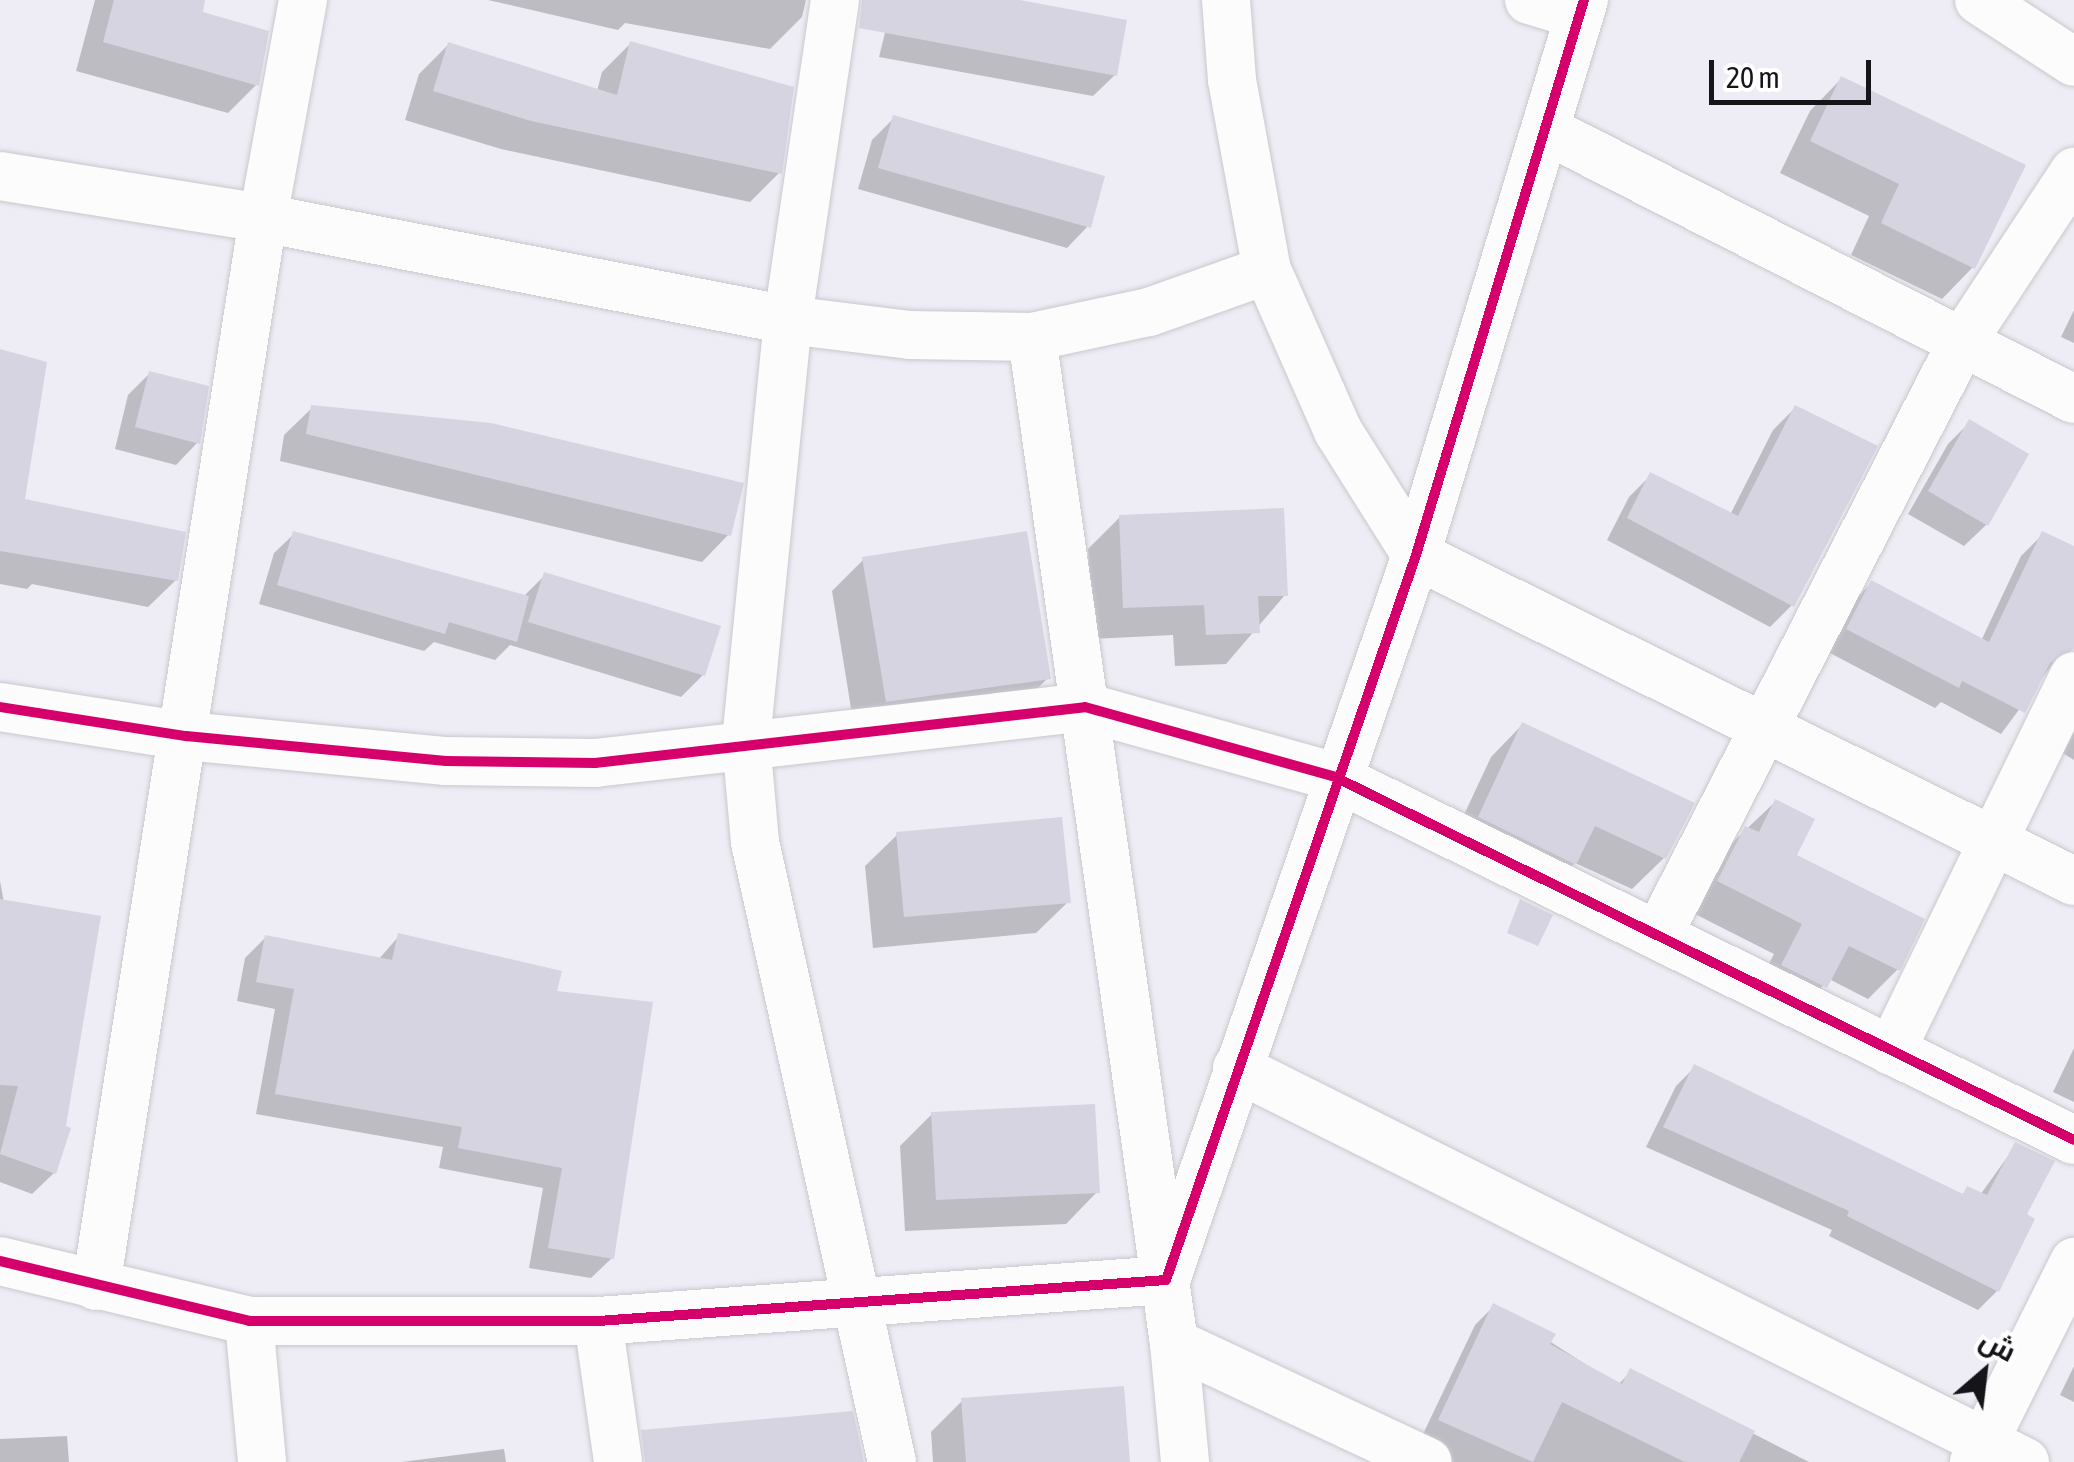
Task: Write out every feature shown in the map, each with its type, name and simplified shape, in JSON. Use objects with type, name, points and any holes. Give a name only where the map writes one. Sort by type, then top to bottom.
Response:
[{"type":"street","points":[[96,1286],[186,736],[263,218],[303,0]]},
{"type":"street","points":[[835,0],[788,320],[746,741],[755,842],[852,1298],[892,1462]]},
{"type":"street","points":[[1226,0],[1232,80],[1266,270],[1338,431],[1416,556],[2074,881]]},
{"type":"street","points":[[1166,1280],[1335,777],[1416,556],[1548,130],[1581,7],[1529,0]]},
{"type":"street","points":[[1979,0],[2074,62]]},
{"type":"street","points":[[1548,130],[2074,398]]},
{"type":"street","points":[[1658,935],[1962,342],[2074,172]]},
{"type":"street","points":[[0,176],[263,218],[788,320],[910,335],[1032,337],[1149,312],[1266,270]]},
{"type":"street","points":[[1032,337],[1166,1280],[1184,1462]]},
{"type":"street","points":[[1892,1051],[2074,676]]},
{"type":"street","points":[[0,708],[186,736],[446,761],[595,763],[746,741],[1085,707],[1335,777],[2074,1140]]},
{"type":"street","points":[[1237,1068],[1995,1455],[2074,1262]]},
{"type":"street","points":[[0,1261],[249,1321],[598,1321],[852,1298],[1166,1280]]},
{"type":"street","points":[[249,1321],[262,1462]]},
{"type":"street","points":[[598,1321],[618,1462]]},
{"type":"street","points":[[1174,1343],[1428,1462]]},
{"type":"building","points":[[114,0],[205,0],[203,12],[269,31],[259,86],[103,42]]},
{"type":"building","points":[[862,0],[1020,0],[1127,20],[1117,76],[859,28]]},
{"type":"building","points":[[630,41],[794,87],[782,174],[531,121],[433,91],[448,42],[617,95]]},
{"type":"building","points":[[1841,76],[2026,165],[1975,269],[1881,223],[1899,184],[1810,141]]},
{"type":"building","points":[[893,115],[1105,176],[1091,228],[878,168]]},
{"type":"building","points":[[0,349],[47,362],[25,499],[186,532],[178,581],[0,551]]},
{"type":"building","points":[[149,371],[209,386],[200,444],[135,427]]},
{"type":"building","points":[[311,405],[491,423],[744,483],[731,536],[306,434]]},
{"type":"building","points":[[1795,405],[1878,446],[1794,607],[1627,518],[1650,472],[1738,516]]},
{"type":"building","points":[[1969,419],[2029,454],[1988,526],[1928,491]]},
{"type":"building","points":[[1284,508],[1288,596],[1258,596],[1260,633],[1206,635],[1204,605],[1123,608],[1119,515]]},
{"type":"building","points":[[293,531],[529,596],[517,642],[449,622],[445,634],[277,585]]},
{"type":"building","points":[[1027,531],[1051,679],[886,702],[862,557]]},
{"type":"building","points":[[2042,531],[2074,546],[2074,649],[2050,663],[2025,713],[1962,681],[1959,688],[1846,629],[1871,580],[1989,642]]},
{"type":"building","points":[[544,572],[721,626],[705,676],[528,622]]},
{"type":"building","points":[[1522,722],[1695,803],[1666,859],[1595,826],[1576,865],[1478,817]]},
{"type":"building","points":[[1775,799],[1815,819],[1797,855],[1925,919],[1900,971],[1849,946],[1827,988],[1781,965],[1802,924],[1717,881],[1745,826],[1759,832]]},
{"type":"building","points":[[1062,817],[1071,903],[904,917],[896,832]]},
{"type":"building","points":[[0,899],[101,916],[66,1126],[71,1128],[56,1174],[0,1154],[18,1086],[0,1085]]},
{"type":"building","points":[[1520,899],[1553,915],[1538,946],[1507,933]]},
{"type":"building","points":[[398,933],[562,971],[557,991],[653,1002],[614,1259],[548,1248],[562,1168],[458,1148],[462,1127],[275,1094],[294,989],[256,982],[265,935],[392,960]]},
{"type":"building","points":[[1694,1064],[1963,1194],[1967,1186],[1987,1195],[2015,1142],[2055,1161],[2027,1214],[2035,1219],[1999,1292],[1847,1216],[1849,1211],[1663,1127]]},
{"type":"building","points":[[1095,1104],[1100,1193],[936,1200],[931,1112]]},
{"type":"building","points":[[1493,1303],[1556,1334],[1550,1344],[1622,1384],[1630,1368],[1755,1431],[1739,1462],[1685,1462],[1562,1402],[1533,1462],[1438,1420]]},
{"type":"building","points":[[1124,1386],[1130,1462],[966,1462],[961,1398]]},
{"type":"building","points":[[853,1411],[864,1462],[645,1462],[641,1430]]},
{"type":"cycle path","points":[[0,1261],[249,1321],[598,1321],[1166,1280],[1416,555],[1584,0]]},
{"type":"cycle path","points":[[0,707],[186,736],[446,761],[595,763],[1085,707],[1335,777],[2074,1140]]}]
